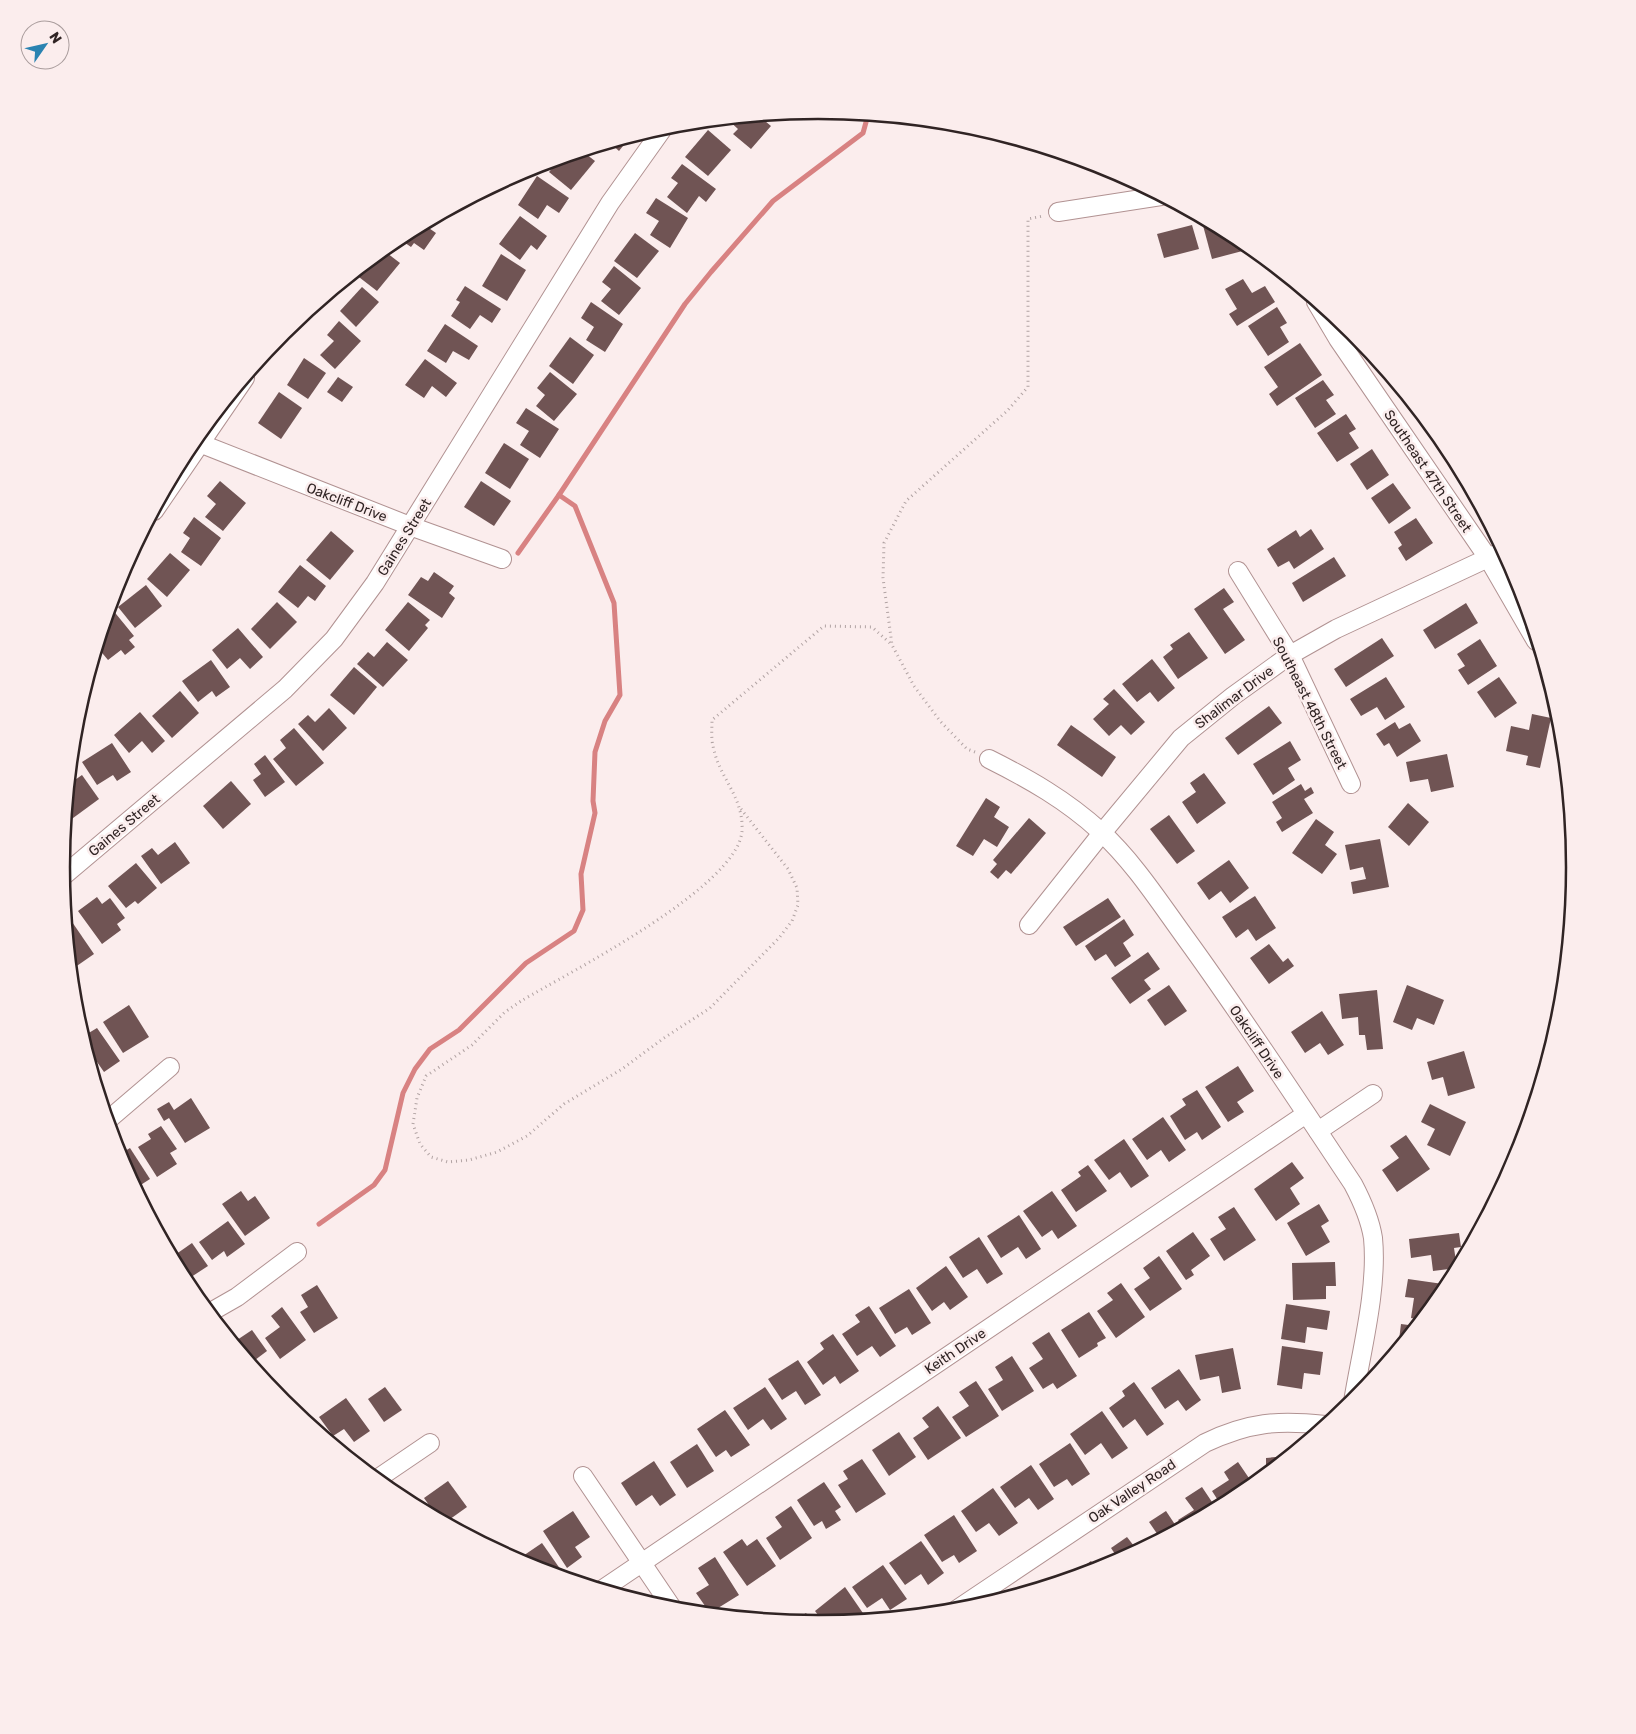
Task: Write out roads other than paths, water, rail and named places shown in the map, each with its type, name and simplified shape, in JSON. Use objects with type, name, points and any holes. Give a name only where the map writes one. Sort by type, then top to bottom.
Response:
[{"type":"street","name":"Gaines Street","points":[[70,869],[309,666],[354,613],[610,203],[657,136]]},
{"type":"street","points":[[1058,212],[1152,197]]},
{"type":"street","name":"Southeast 47th Street","points":[[1326,319],[1338,339],[1495,554],[1514,594]]},
{"type":"street","name":"Oakcliff Drive","points":[[201,444],[502,560]]},
{"type":"street","name":"Shalimar Drive","points":[[1030,925],[1102,832],[1181,738],[1233,696],[1290,656],[1336,629],[1495,554]]},
{"type":"street","name":"Southeast 48th Street","points":[[1238,572],[1290,656],[1351,784]]},
{"type":"street","name":"Oakcliff Drive","points":[[989,759],[1044,787],[1102,832],[1142,878],[1204,964],[1353,1184],[1364,1207],[1373,1238],[1374,1273],[1355,1387]]},
{"type":"street","points":[[113,1116],[170,1067]]},
{"type":"street","points":[[1318,1131],[1373,1094]]},
{"type":"street","name":"Keith Drive","points":[[609,1585],[1306,1114]]},
{"type":"street","points":[[216,1309],[297,1252]]},
{"type":"street","name":"Oak Valley Road","points":[[972,1599],[1205,1443],[1240,1428],[1262,1423],[1289,1421],[1316,1424]]},
{"type":"street","points":[[383,1475],[430,1443]]},
{"type":"street","points":[[583,1476],[666,1600]]},
{"type":"waterway","points":[[319,1224],[374,1185],[385,1170],[403,1093],[415,1069],[430,1049],[459,1030],[526,963],[574,931],[583,910],[581,874],[595,813],[593,801],[595,752],[605,721],[620,695],[614,603],[575,506],[559,495],[685,304],[711,272],[773,201],[863,133],[866,121]]},
{"type":"waterway","points":[[518,553],[559,495]]}]
